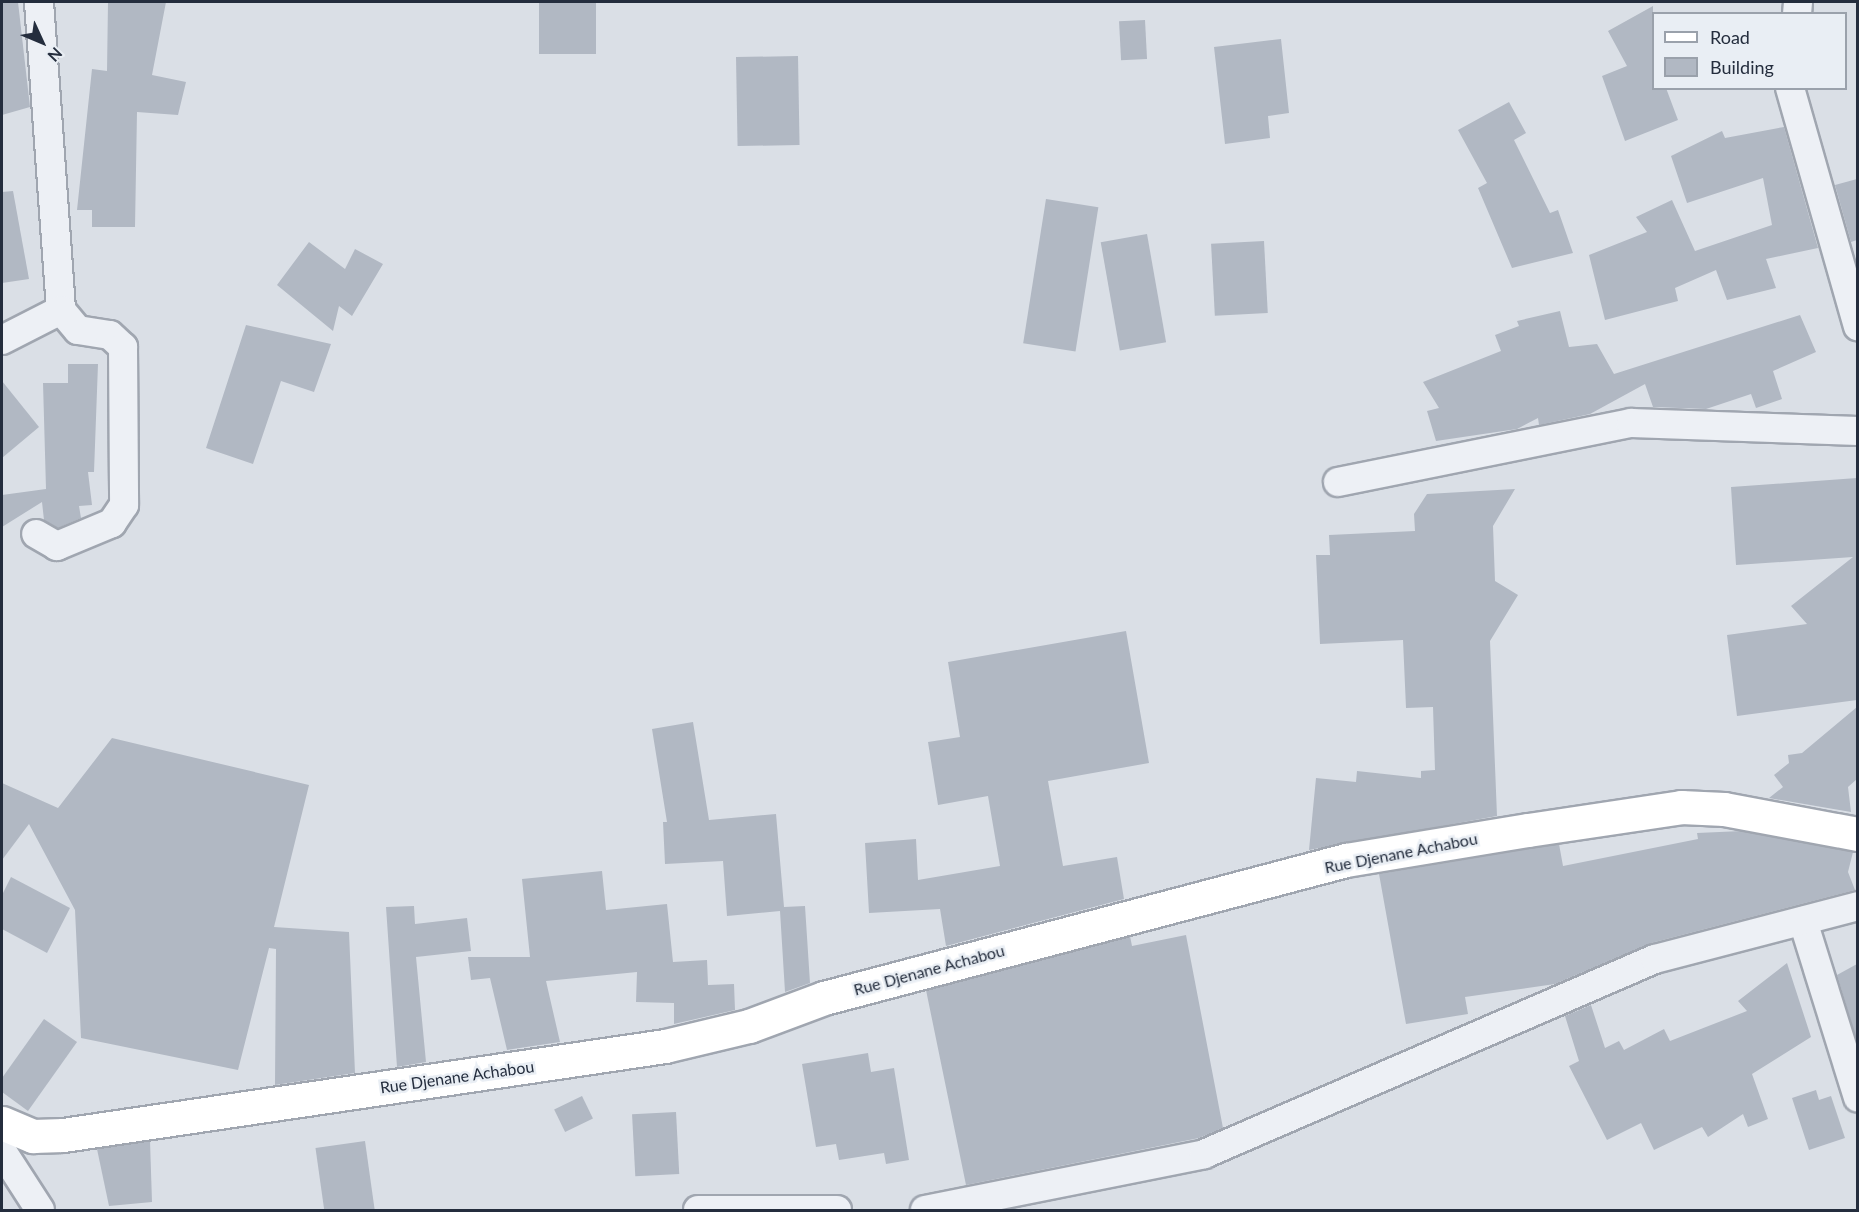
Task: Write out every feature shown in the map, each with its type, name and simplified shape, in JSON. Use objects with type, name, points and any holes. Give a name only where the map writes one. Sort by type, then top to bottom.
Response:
[{"type":"main road","name":"Rue Djenane Achabou","points":[[2,1123],[33,1136],[63,1135],[665,1046],[749,1026],[824,998],[1346,860],[1540,828],[1681,807],[1724,809],[1857,834]]},
{"type":"street","points":[[36,534],[57,546],[112,524],[124,505],[123,347],[110,335],[78,330],[61,310],[39,2]]},
{"type":"street","points":[[1791,90],[1857,327]]},
{"type":"street","points":[[2,340],[61,310]]},
{"type":"street","points":[[1338,482],[1631,423],[1857,431]]},
{"type":"street","points":[[925,1210],[1204,1154],[1399,1074],[1569,993],[1655,959],[1857,906]]},
{"type":"street","points":[[1803,921],[1857,1098]]},
{"type":"street","points":[[2,1151],[40,1210]]},
{"type":"street","points":[[698,1210],[837,1210]]},
{"type":"building","points":[[2,2],[18,2],[30,107],[2,115]]},
{"type":"building","points":[[108,2],[166,2],[152,75],[186,82],[178,115],[137,112],[135,227],[92,227],[92,210],[77,210],[92,69],[107,71]]},
{"type":"building","points":[[539,2],[596,2],[596,54],[539,54]]},
{"type":"building","points":[[1653,6],[1652,90],[1667,90],[1678,120],[1625,141],[1602,76],[1627,66],[1608,31]]},
{"type":"building","points":[[1145,20],[1147,59],[1121,60],[1119,21]]},
{"type":"building","points":[[1281,39],[1289,113],[1268,116],[1270,138],[1225,144],[1214,47]]},
{"type":"building","points":[[798,56],[800,145],[738,146],[736,57]]},
{"type":"building","points":[[1509,102],[1526,133],[1514,140],[1550,213],[1558,210],[1573,253],[1512,268],[1478,188],[1487,183],[1458,130]]},
{"type":"building","points":[[1784,127],[1818,248],[1766,259],[1776,288],[1727,300],[1716,270],[1675,288],[1678,301],[1605,320],[1589,255],[1647,232],[1636,217],[1672,200],[1695,251],[1772,225],[1763,178],[1687,203],[1671,156],[1722,131],[1725,138]]},
{"type":"building","points":[[1857,179],[1857,240],[1851,242],[1835,185]]},
{"type":"building","points":[[13,191],[29,279],[2,283],[2,192]]},
{"type":"building","points":[[1046,199],[1098,207],[1076,351],[1023,343]]},
{"type":"building","points":[[1147,234],[1166,342],[1120,350],[1101,242]]},
{"type":"building","points":[[1264,241],[1268,313],[1215,316],[1211,244]]},
{"type":"building","points":[[309,242],[345,269],[355,249],[383,264],[352,316],[339,306],[333,331],[277,285]]},
{"type":"building","points":[[1560,311],[1569,347],[1597,344],[1614,374],[1800,315],[1816,352],[1773,371],[1782,399],[1756,408],[1751,394],[1706,409],[1653,407],[1645,384],[1590,414],[1539,425],[1538,418],[1517,429],[1436,441],[1427,411],[1439,408],[1423,382],[1501,351],[1495,335],[1519,326],[1517,321]]},
{"type":"building","points":[[246,325],[331,344],[314,392],[281,381],[253,464],[206,448]]},
{"type":"building","points":[[68,364],[98,364],[94,472],[88,472],[92,505],[79,506],[81,518],[58,528],[44,520],[42,502],[2,527],[2,495],[46,489],[43,383],[68,383]]},
{"type":"building","points":[[2,381],[39,427],[2,458]]},
{"type":"building","points":[[1857,478],[1857,700],[1737,716],[1727,635],[1807,624],[1791,606],[1853,557],[1736,565],[1731,487]]},
{"type":"building","points":[[1515,489],[1493,526],[1495,581],[1518,595],[1490,641],[1497,816],[1309,850],[1316,778],[1356,782],[1357,771],[1421,778],[1421,771],[1435,770],[1433,707],[1406,708],[1403,640],[1320,644],[1316,555],[1330,555],[1329,535],[1415,531],[1414,514],[1427,494]]},
{"type":"building","points":[[1126,631],[1149,763],[1048,781],[1063,866],[1117,857],[1124,899],[946,946],[940,909],[869,913],[865,843],[916,839],[918,880],[1000,866],[988,796],[938,805],[928,742],[960,737],[948,662]]},
{"type":"building","points":[[1857,707],[1857,779],[1848,787],[1851,812],[1769,798],[1783,787],[1774,775],[1789,763],[1788,755],[1802,753]]},
{"type":"building","points":[[693,722],[709,820],[776,814],[784,907],[805,906],[810,983],[785,992],[780,911],[727,916],[723,861],[665,864],[663,822],[667,822],[652,729]]},
{"type":"building","points":[[112,738],[309,785],[274,927],[349,932],[355,1073],[275,1085],[276,949],[269,948],[238,1070],[81,1038],[75,910],[29,824],[2,860],[2,783],[58,808]]},
{"type":"building","points":[[1742,831],[1853,852],[1848,872],[1855,890],[1651,943],[1555,984],[1465,997],[1468,1014],[1406,1024],[1379,874],[1559,844],[1563,866],[1698,839],[1697,833]]},
{"type":"building","points":[[602,871],[606,910],[667,904],[673,962],[707,960],[708,985],[734,984],[735,1010],[674,1024],[674,1003],[636,1002],[637,972],[546,981],[560,1042],[507,1050],[490,978],[471,980],[468,957],[530,957],[522,879]]},
{"type":"building","points":[[11,877],[70,908],[47,953],[2,929],[2,895]]},
{"type":"building","points":[[414,906],[415,924],[467,918],[471,951],[416,957],[426,1062],[397,1067],[386,907]]},
{"type":"building","points":[[1186,935],[1223,1128],[1199,1138],[966,1185],[926,990],[1130,936],[1132,946]]},
{"type":"building","points":[[1787,963],[1811,1037],[1752,1074],[1768,1119],[1748,1127],[1743,1114],[1708,1137],[1702,1127],[1654,1150],[1641,1123],[1607,1140],[1569,1066],[1579,1061],[1565,1016],[1591,1005],[1605,1048],[1619,1041],[1624,1050],[1664,1029],[1670,1041],[1747,1011],[1738,1001]]},
{"type":"building","points":[[1857,964],[1857,1041],[1837,975]]},
{"type":"building","points":[[44,1019],[77,1042],[28,1111],[2,1092],[2,1078]]},
{"type":"building","points":[[868,1053],[871,1072],[894,1068],[909,1160],[886,1164],[884,1153],[839,1160],[836,1144],[816,1147],[802,1064]]},
{"type":"building","points":[[1816,1090],[1819,1100],[1831,1096],[1845,1138],[1809,1150],[1792,1098]]},
{"type":"building","points":[[582,1096],[593,1118],[565,1132],[554,1110]]},
{"type":"building","points":[[676,1112],[679,1174],[635,1176],[632,1114]]},
{"type":"building","points":[[150,1141],[152,1202],[109,1206],[97,1149]]},
{"type":"building","points":[[365,1141],[375,1210],[324,1210],[315,1148]]}]
